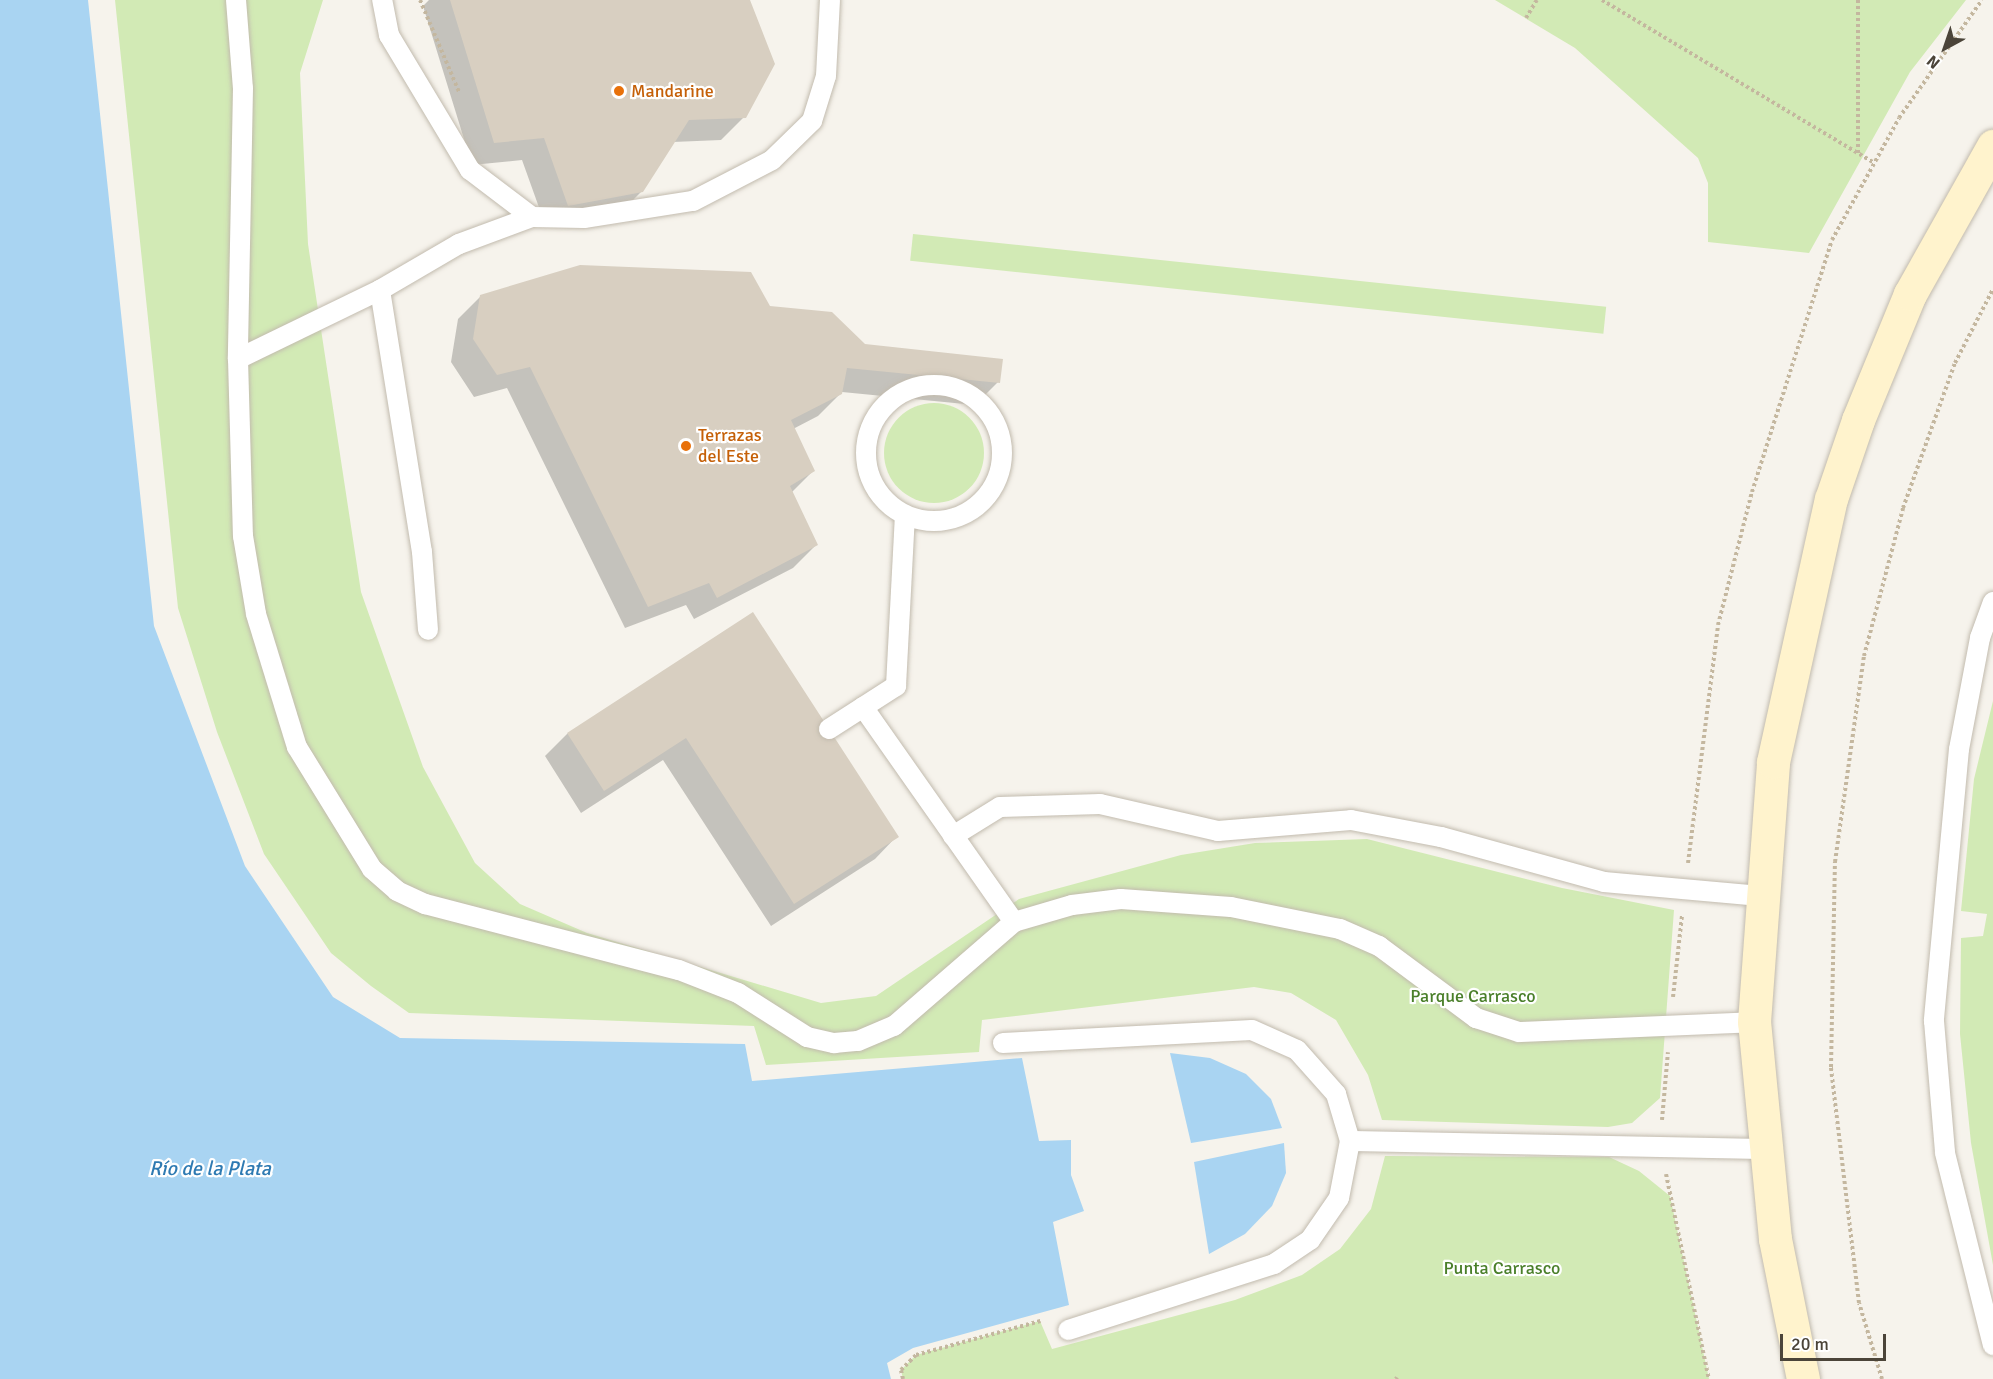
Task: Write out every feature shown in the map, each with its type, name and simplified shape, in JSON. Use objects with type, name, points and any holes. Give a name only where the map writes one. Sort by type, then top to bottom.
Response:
[{"type":"main road","points":[[1803,1379],[1786,1308],[1765,1149],[1754,1022],[1760,896],[1773,762],[1831,499],[1910,294],[1993,146]]},
{"type":"lane","points":[[236,0],[243,88],[238,359],[243,536],[277,692],[297,747],[327,801],[372,869],[397,891],[425,904],[679,970],[738,993],[807,1036],[834,1043],[858,1041],[894,1026],[1014,922],[1072,905],[1121,899],[1231,907],[1301,918],[1379,946],[1456,1005],[1498,1027],[1544,1034],[1754,1022]]},
{"type":"lane","points":[[382,0],[389,35],[470,170],[532,217]]},
{"type":"lane","points":[[238,359],[380,290],[459,244],[532,217],[584,218],[693,201],[772,160],[812,121],[826,76],[830,0]]},
{"type":"lane","points":[[380,290],[422,552],[428,630]]},
{"type":"lane","points":[[829,729],[896,686],[905,515],[872,483],[866,451],[873,421],[886,404],[925,386],[966,394],[999,425],[999,471],[990,492],[952,519],[905,515]]},
{"type":"lane","points":[[1993,602],[1980,638],[1959,749],[1934,1021],[1945,1153],[1993,1345]]},
{"type":"lane","points":[[863,707],[1014,922]]},
{"type":"lane","points":[[953,836],[1000,807],[1100,804],[1218,831],[1351,820],[1441,837],[1604,882],[1760,896]]},
{"type":"lane","points":[[1003,1043],[1252,1030],[1298,1050],[1336,1094],[1350,1141],[1339,1198],[1310,1240],[1274,1264],[1068,1329]]},
{"type":"lane","points":[[1350,1141],[1765,1149]]},
{"type":"path","points":[[420,0],[462,99]]},
{"type":"path","points":[[1526,18],[1537,0]]},
{"type":"path","points":[[1602,0],[1874,163]]},
{"type":"path","points":[[1858,0],[1858,153]]},
{"type":"path","points":[[1709,1379],[1660,1147],[1685,889],[1718,625],[1752,492],[1832,240],[1920,85],[1982,0]]},
{"type":"path","points":[[1882,1379],[1859,1303],[1831,1067],[1835,862],[1864,656],[1903,508],[1955,363],[1993,289]]},
{"type":"path","points":[[903,1379],[901,1370],[916,1355],[1040,1321]]},
{"type":"green space","name":"Parque Carrasco","points":[[115,0],[323,0],[300,73],[308,244],[361,592],[423,767],[475,863],[520,904],[587,933],[821,1003],[876,996],[1019,899],[1181,855],[1255,843],[1367,839],[1562,888],[1674,910],[1660,1098],[1632,1123],[1608,1127],[1382,1120],[1368,1075],[1336,1020],[1291,993],[1254,987],[982,1020],[979,1052],[766,1065],[754,1026],[409,1013],[371,986],[331,953],[264,854],[217,732],[178,608]]},
{"type":"green space","points":[[1495,0],[1966,0],[1910,72],[1809,253],[1708,242],[1708,183],[1698,158],[1575,48]]},
{"type":"green space","points":[[913,234],[1606,307],[1603,334],[910,261]]},
{"type":"green space","points":[[934,403],[953,406],[970,417],[981,434],[984,453],[981,472],[970,489],[953,500],[934,503],[915,500],[898,489],[887,472],[884,453],[887,434],[898,417],[915,406]]},
{"type":"green space","points":[[1993,701],[1993,1265],[1971,1143],[1960,1034],[1961,938],[1983,936],[1987,914],[1961,911],[1974,779]]},
{"type":"green space","name":"Punta Carrasco","points":[[1385,1156],[1609,1157],[1639,1171],[1670,1196],[1709,1379],[903,1379],[901,1370],[916,1355],[1040,1321],[1052,1349],[1235,1300],[1302,1275],[1340,1249],[1371,1209]]},
{"type":"water","name":"Río de la Plata","points":[[0,0],[88,0],[154,626],[245,866],[333,997],[400,1038],[745,1044],[752,1081],[1022,1058],[1039,1141],[1071,1140],[1071,1175],[1084,1211],[1053,1222],[1069,1305],[913,1348],[887,1363],[891,1379],[0,1379]]},
{"type":"water","points":[[1170,1053],[1210,1058],[1246,1074],[1271,1099],[1282,1128],[1191,1143]]},
{"type":"water","points":[[1284,1143],[1286,1173],[1272,1206],[1245,1234],[1209,1254],[1194,1162]]},
{"type":"building","name":"Mandarine","points":[[450,0],[750,0],[775,64],[746,118],[689,120],[643,192],[568,206],[544,138],[494,143]]},
{"type":"building","name":"Terrazas del Este","points":[[580,265],[751,272],[770,306],[832,312],[865,344],[1003,359],[1000,383],[847,368],[842,394],[791,420],[815,471],[790,486],[818,545],[717,598],[709,583],[648,607],[530,367],[497,375],[473,339],[480,295]]},
{"type":"building","points":[[753,612],[899,837],[794,904],[686,738],[604,791],[567,733]]},
{"type":"place","name":"Mandarine","points":[[619,91]]},
{"type":"place","name":"Terrazas del Este","points":[[686,446]]}]
